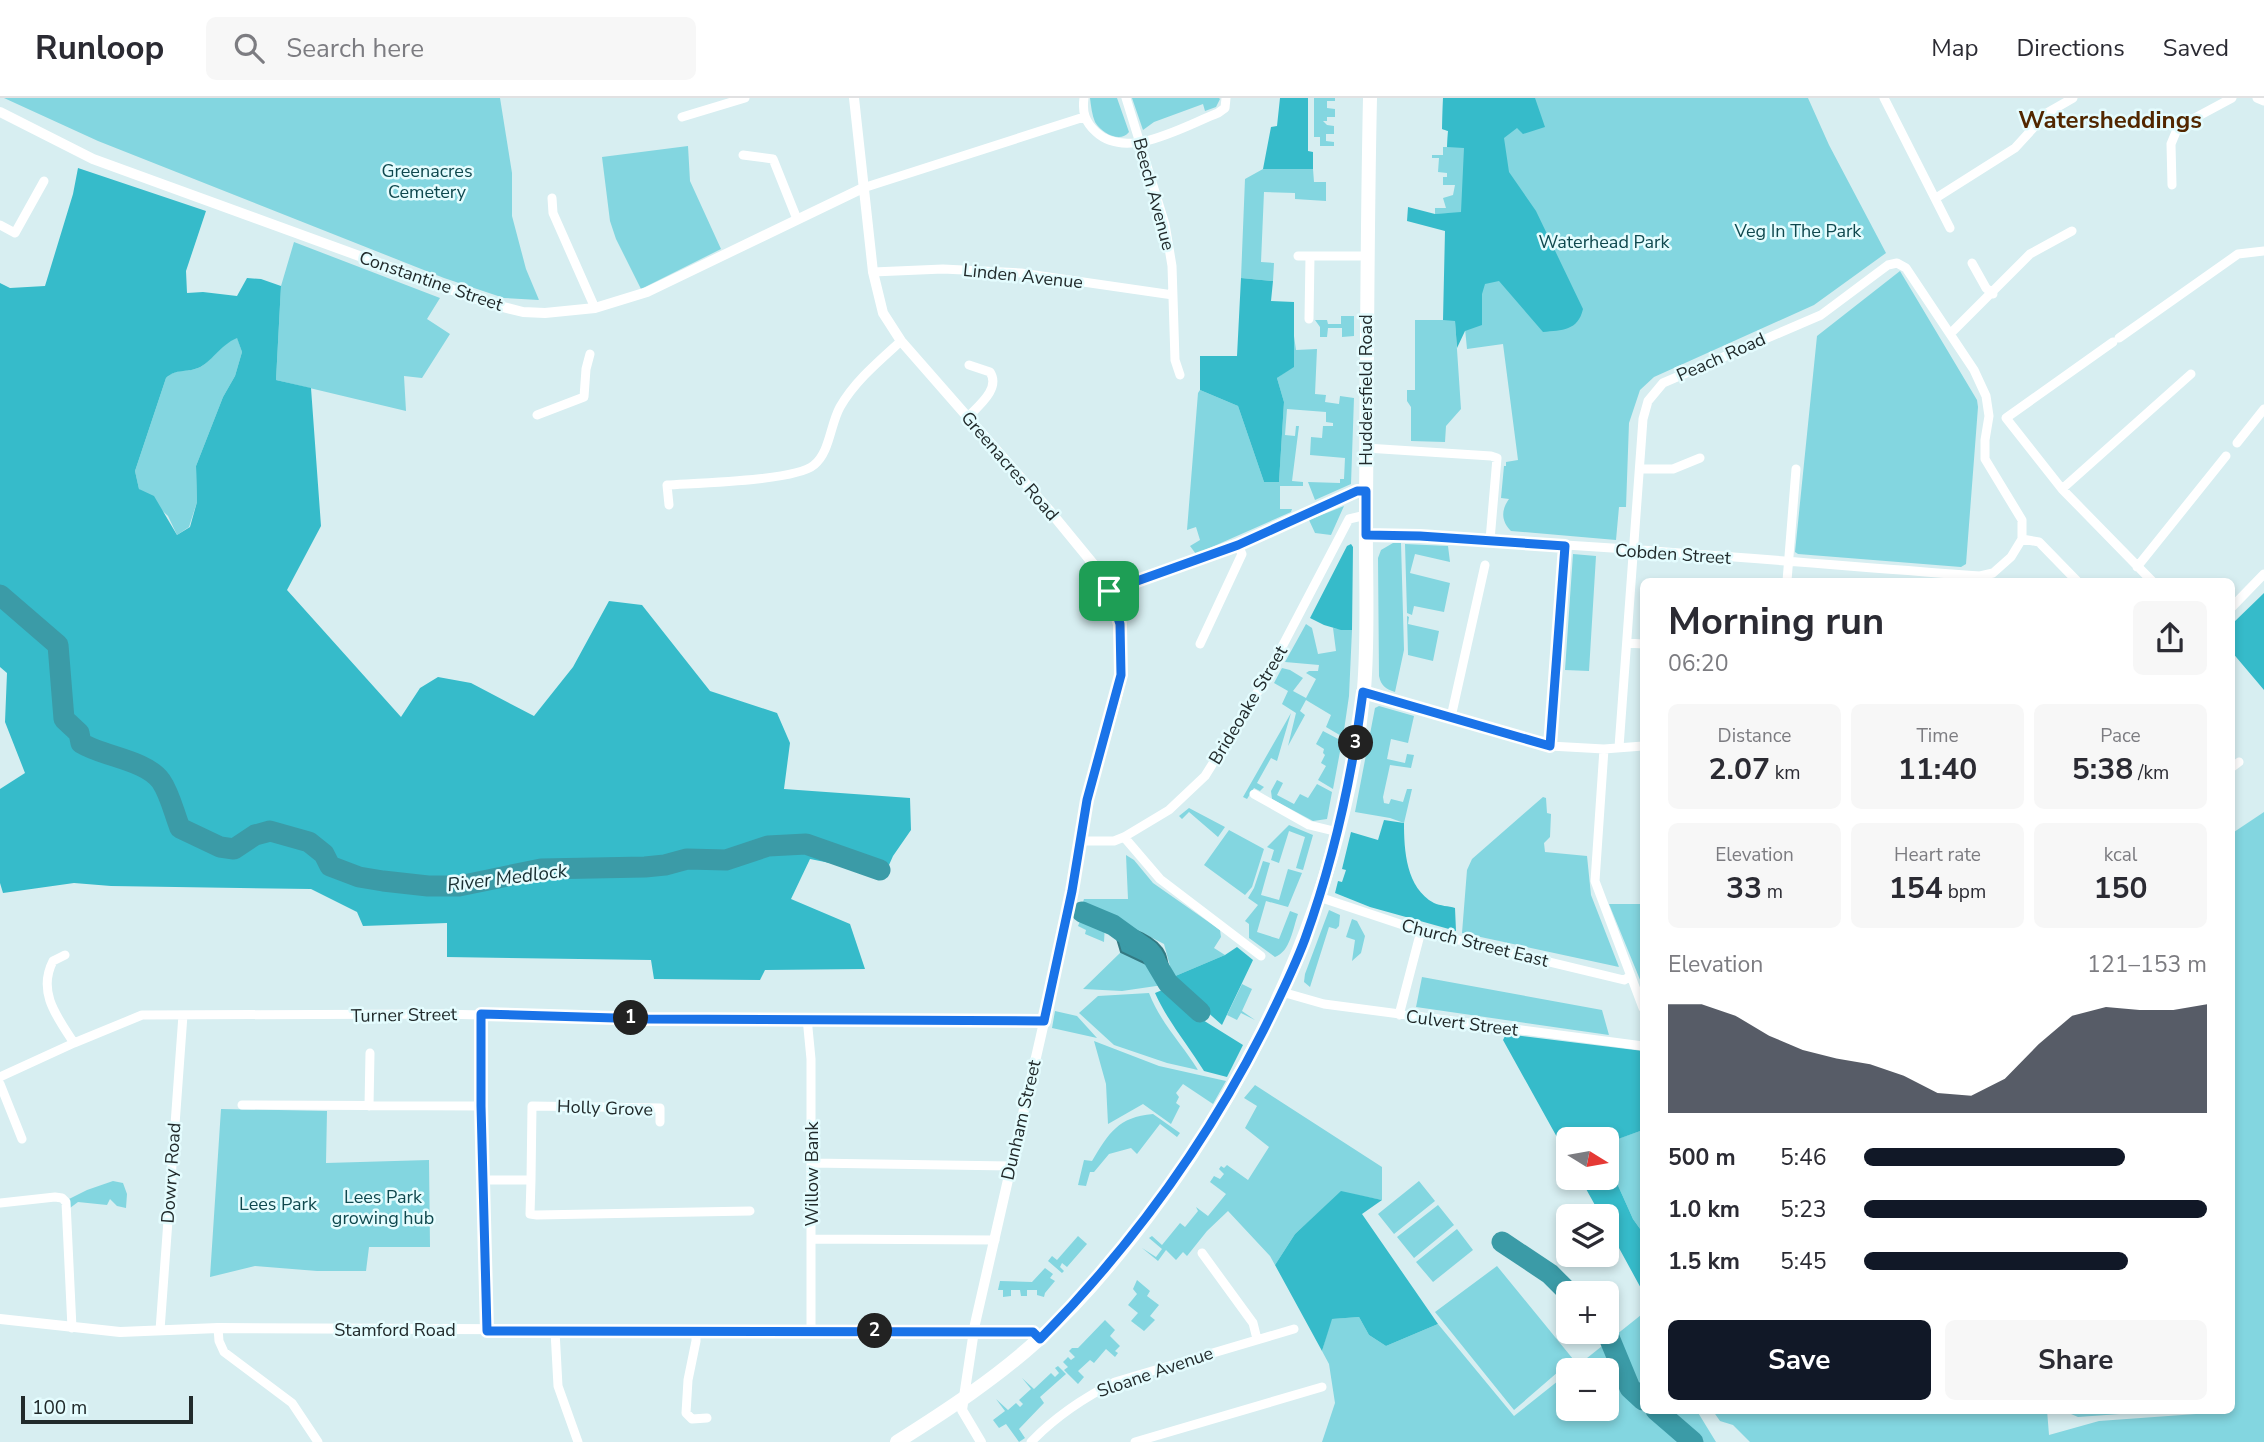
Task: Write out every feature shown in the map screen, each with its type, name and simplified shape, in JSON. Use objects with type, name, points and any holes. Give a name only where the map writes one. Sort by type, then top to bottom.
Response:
[{"type":"main road","name":"Huddersfield Road","points":[[897,1442],[963,1400],[1040,1339],[1118,1254],[1186,1164],[1236,1083],[1282,992],[1304,941],[1338,832],[1350,781],[1363,692],[1366,632],[1370,98]]},
{"type":"street","points":[[682,117],[746,98]]},
{"type":"street","name":"Greenacres Road","points":[[854,98],[873,272],[883,313],[901,341],[1099,571],[1120,624],[1121,675],[1087,800],[1081,841]]},
{"type":"street","points":[[1084,98],[1084,117],[1094,131],[1106,140],[1118,144],[1141,143],[1218,113],[1225,108],[1226,98]]},
{"type":"street","name":"Beech Avenue","points":[[1126,98],[1165,224],[1172,266],[1175,360],[1180,374]]},
{"type":"street","points":[[1884,98],[1950,228]]},
{"type":"street","points":[[1936,198],[2015,148],[2047,113],[2073,98]]},
{"type":"street","points":[[2172,185],[2171,144],[2178,127],[2232,98]]},
{"type":"street","points":[[2257,98],[2264,101]]},
{"type":"street","name":"Constantine Street","points":[[0,112],[93,159],[491,304],[523,312],[545,313],[595,308],[647,292],[863,188]]},
{"type":"street","points":[[863,188],[1084,117]]},
{"type":"street","points":[[743,155],[773,159],[797,219]]},
{"type":"street","points":[[0,225],[15,233],[44,181]]},
{"type":"street","points":[[552,198],[553,213],[595,308]]},
{"type":"street","points":[[1980,578],[2004,565],[2022,538],[2022,520],[1985,459],[1989,416],[1986,396],[1974,370],[1950,334],[1993,294],[2030,254],[2071,231]]},
{"type":"street","points":[[2149,578],[2063,489],[2006,418],[2238,254],[2264,251]]},
{"type":"street","points":[[1298,256],[1367,256]]},
{"type":"street","points":[[1309,319],[1310,256]]},
{"type":"street","points":[[1972,262],[1986,288],[1993,294]]},
{"type":"street","name":"Peach Road","points":[[1619,747],[1644,413],[1648,401],[1659,387],[1821,314],[1892,263],[1902,265],[1913,277],[1950,334]]},
{"type":"street","name":"Linden Avenue","points":[[873,272],[943,268],[1021,273],[1173,295]]},
{"type":"street","points":[[669,505],[667,485],[773,476],[804,472],[811,468],[822,457],[840,408],[869,370],[901,341]]},
{"type":"street","points":[[537,415],[584,397],[590,354]]},
{"type":"street","points":[[967,418],[991,392],[993,382],[990,372],[969,365]]},
{"type":"street","points":[[2063,489],[2191,374]]},
{"type":"street","points":[[2237,443],[2264,408]]},
{"type":"street","points":[[1366,448],[1497,458],[1490,540]]},
{"type":"street","points":[[2137,566],[2226,457]]},
{"type":"street","points":[[1640,469],[1673,469],[1700,458]]},
{"type":"street","points":[[1787,578],[1796,469]]},
{"type":"street","points":[[1109,591],[1238,545],[1343,496],[1366,491]]},
{"type":"street","name":"Brideoake Street","points":[[1081,841],[1109,841],[1124,837],[1169,810],[1205,776],[1262,685],[1349,519],[1366,515]]},
{"type":"street","name":"Cobden Street","points":[[1366,535],[1490,540],[1980,578]]},
{"type":"street","points":[[2022,538],[2039,542],[2074,578]]},
{"type":"street","points":[[1200,644],[1242,554],[1238,545]]},
{"type":"street","points":[[1550,746],[1565,546]]},
{"type":"street","points":[[1451,718],[1485,565]]},
{"type":"street","points":[[2235,604],[2264,574]]},
{"type":"street","points":[[1627,643],[1640,644]]},
{"type":"street","points":[[1363,692],[1550,746],[1604,749],[1640,747]]},
{"type":"street","points":[[1604,749],[1595,881],[1640,1000]]},
{"type":"street","points":[[1254,794],[1309,825],[1338,832]]},
{"type":"street","points":[[1124,837],[1160,879],[1261,956]]},
{"type":"street","name":"Dunham Street","points":[[963,1400],[975,1331],[1081,841]]},
{"type":"street","name":"Church Street East","points":[[1319,897],[1421,931],[1624,980],[1631,976]]},
{"type":"street","points":[[1399,1014],[1421,931]]},
{"type":"street","points":[[65,955],[53,961],[45,981],[55,1016],[74,1043]]},
{"type":"street","name":"Culvert Street","points":[[1282,992],[1310,1002],[1640,1046]]},
{"type":"street","points":[[481,1014],[482,1180],[487,1331]]},
{"type":"street","name":"Turner Street","points":[[0,1077],[142,1016],[481,1014],[648,1019],[1044,1021]]},
{"type":"street","name":"Dowry Road","points":[[160,1330],[183,1015]]},
{"type":"street","name":"Willow Bank","points":[[807,1018],[811,1059],[811,1331]]},
{"type":"street","points":[[369,1106],[370,1053]]},
{"type":"street","points":[[0,1084],[22,1139]]},
{"type":"street","points":[[242,1105],[481,1106]]},
{"type":"street","name":"Holly Grove","points":[[531,1180],[532,1106],[660,1108],[660,1122]]},
{"type":"street","points":[[811,1163],[1011,1166]]},
{"type":"street","points":[[482,1180],[531,1180],[530,1214],[537,1216],[750,1211]]},
{"type":"street","points":[[0,1203],[55,1197],[66,1202],[72,1328]]},
{"type":"street","points":[[812,1239],[995,1240]]},
{"type":"street","points":[[1202,1253],[1253,1323],[1257,1339]]},
{"type":"street","name":"Stamford Road","points":[[0,1319],[120,1332],[218,1328],[975,1331],[1033,1332],[1040,1339]]},
{"type":"street","points":[[218,1328],[219,1341],[224,1352],[292,1403],[318,1442]]},
{"type":"street","name":"Sloane Avenue","points":[[1031,1442],[1061,1414],[1087,1396],[1115,1382],[1294,1329]]},
{"type":"street","points":[[555,1331],[558,1386],[578,1442]]},
{"type":"street","points":[[696,1331],[686,1413],[692,1419],[707,1419]]},
{"type":"street","points":[[1135,1442],[1322,1387]]},
{"type":"street","points":[[963,1400],[962,1410],[981,1442]]},
{"type":"green space","name":"Greenacres Cemetery","points":[[4,98],[500,98],[512,173],[512,216],[526,269],[539,300],[504,298],[444,278],[98,141]]},
{"type":"green space","points":[[1090,98],[1117,98],[1129,132],[1117,137],[1102,130],[1094,119]]},
{"type":"green space","points":[[1132,98],[1220,99],[1216,107],[1205,111],[1203,104],[1154,122],[1143,130]]},
{"type":"green space","points":[[1314,98],[1335,98],[1335,101],[1327,101],[1327,108],[1335,109],[1335,117],[1327,117],[1327,121],[1323,121],[1334,126],[1334,134],[1326,134],[1326,141],[1334,142],[1334,146],[1320,146],[1320,137],[1314,137]]},
{"type":"green space","name":"Waterhead Park","points":[[1443,98],[1808,98],[1829,145],[1886,253],[1814,305],[1654,377],[1640,390],[1629,423],[1626,507],[1619,507],[1616,540],[1511,531],[1505,523],[1503,511],[1509,499],[1501,498],[1504,466],[1506,462],[1518,460],[1503,344],[1467,349],[1459,268],[1461,213],[1435,214],[1435,208],[1446,208],[1443,198],[1453,195],[1455,185],[1443,185],[1443,177],[1447,177],[1447,173],[1438,172],[1439,158],[1432,158],[1432,155],[1443,155],[1443,147],[1447,147],[1448,131],[1442,129]]},
{"type":"green space","points":[[688,146],[690,181],[721,249],[641,289],[610,221],[602,157]]},
{"type":"green space","points":[[1263,169],[1313,169],[1314,182],[1326,182],[1326,201],[1295,199],[1295,193],[1264,192],[1261,262],[1274,263],[1273,281],[1241,278],[1245,179]]},
{"type":"green space","points":[[294,242],[440,298],[427,319],[450,334],[422,378],[404,376],[406,411],[276,380],[281,286]]},
{"type":"green space","points":[[1900,271],[1977,400],[1966,564],[1961,567],[1795,552],[1817,336]]},
{"type":"green space","points":[[1341,316],[1354,316],[1354,336],[1342,337],[1342,328],[1328,328],[1327,337],[1320,337],[1320,327],[1315,320],[1341,324]]},
{"type":"green space","points":[[1415,320],[1455,320],[1461,409],[1446,426],[1445,442],[1411,441],[1411,407],[1407,401],[1407,390],[1415,390]]},
{"type":"green space","points":[[1294,336],[1296,350],[1317,349],[1315,394],[1326,395],[1325,402],[1339,404],[1340,396],[1354,398],[1351,484],[1315,500],[1308,482],[1340,483],[1340,479],[1344,479],[1345,458],[1310,455],[1311,437],[1322,438],[1323,426],[1333,426],[1333,423],[1326,422],[1326,412],[1287,409],[1285,435],[1295,436],[1296,426],[1299,426],[1292,481],[1303,482],[1303,486],[1280,486],[1280,509],[1292,509],[1291,512],[1196,554],[1190,546],[1200,540],[1196,527],[1187,530],[1198,393],[1200,390],[1238,406],[1264,482],[1279,482],[1284,402],[1277,378],[1294,366]]},
{"type":"green space","points":[[237,337],[242,352],[235,376],[223,397],[196,466],[197,502],[189,527],[177,535],[168,516],[139,489],[135,471],[166,378],[174,372],[203,366]]},
{"type":"green space","points":[[1344,506],[1331,535],[1315,533],[1309,520]]},
{"type":"green space","points":[[1393,543],[1401,543],[1404,650],[1395,692],[1384,686],[1379,676],[1378,558],[1381,550]]},
{"type":"green space","points":[[1405,544],[1448,546],[1450,562],[1415,554],[1410,573],[1450,583],[1444,612],[1414,606],[1412,615],[1407,613]]},
{"type":"green space","points":[[1573,554],[1596,556],[1589,671],[1565,670]]},
{"type":"green space","points":[[1407,616],[1408,624],[1439,631],[1433,661],[1408,655]]},
{"type":"green space","points":[[1306,624],[1312,628],[1318,654],[1336,651],[1333,628],[1352,630],[1349,696],[1343,737],[1326,727],[1331,715],[1306,700],[1300,711],[1305,715],[1288,746],[1296,713],[1282,704],[1288,691],[1274,683],[1282,668],[1290,670],[1303,678],[1293,691],[1306,698],[1316,679],[1306,673],[1318,671],[1319,665],[1285,662]]},
{"type":"green space","points":[[1379,706],[1414,716],[1408,743],[1391,739],[1387,759],[1405,763],[1407,754],[1414,755],[1411,768],[1390,765],[1383,797],[1384,803],[1389,804],[1391,799],[1403,802],[1407,789],[1412,789],[1404,823],[1355,812],[1375,708]]},
{"type":"green space","points":[[1291,713],[1277,761],[1271,758],[1257,783],[1264,787],[1260,791],[1254,788],[1247,799],[1243,797]]},
{"type":"green space","points":[[1323,731],[1342,741],[1333,789],[1318,780],[1326,766],[1321,763],[1325,755],[1324,749],[1316,744]]},
{"type":"green space","points":[[1277,780],[1283,783],[1277,795],[1294,804],[1300,794],[1308,798],[1317,784],[1332,792],[1327,819],[1313,821],[1272,799],[1271,791]]},
{"type":"green space","points":[[1543,797],[1546,798],[1547,813],[1551,814],[1550,837],[1544,843],[1545,852],[1587,856],[1591,895],[1619,967],[1462,933],[1467,870],[1472,859]]},
{"type":"green space","points":[[1189,808],[1225,827],[1218,837],[1189,812],[1182,819],[1179,816]]},
{"type":"green space","points":[[2264,812],[2264,1442],[1750,1442],[1733,1425],[1720,1421],[1715,1414],[2047,1414],[2049,1435],[2099,1421],[2235,1414],[2235,831]]},
{"type":"green space","points":[[1289,825],[1313,835],[1303,870],[1296,868],[1305,837],[1289,831],[1279,863],[1271,860],[1274,850],[1267,847]]},
{"type":"green space","points":[[1229,830],[1264,849],[1252,887],[1245,895],[1204,865]]},
{"type":"green space","points":[[1126,855],[1134,860],[1153,883],[1220,930],[1221,937],[1214,948],[1225,955],[1173,977],[1164,944],[1123,923],[1081,908],[1084,899],[1128,899]]},
{"type":"green space","points":[[1263,861],[1270,863],[1261,895],[1279,900],[1288,869],[1302,873],[1288,907],[1266,901],[1257,932],[1279,939],[1290,911],[1298,914],[1288,945],[1275,957],[1249,938],[1249,924],[1245,921],[1258,905],[1248,898]]},
{"type":"green space","points":[[1609,904],[1640,904],[1640,980]]},
{"type":"green space","points":[[1329,910],[1340,915],[1339,926],[1336,929],[1329,927],[1310,987],[1304,982],[1305,974]]},
{"type":"green space","points":[[1083,914],[1105,924],[1104,942],[1085,934],[1086,930],[1078,926]]},
{"type":"green space","points":[[1352,919],[1357,921],[1365,936],[1361,953],[1352,961],[1355,940],[1346,937]]},
{"type":"green space","points":[[1121,952],[1159,971],[1163,985],[1122,991],[1083,989]]},
{"type":"green space","points":[[1422,977],[1602,1010],[1609,1035],[1416,1007]]},
{"type":"green space","points":[[1242,984],[1252,989],[1242,1011],[1255,1020],[1241,1013],[1237,1020],[1227,1015]]},
{"type":"green space","points":[[1149,993],[1165,1023],[1198,1070],[1167,1063],[1114,1045],[1079,1013],[1098,996]]},
{"type":"green space","points":[[1055,1011],[1077,1016],[1097,1038],[1052,1028]]},
{"type":"green space","points":[[1094,1041],[1159,1066],[1226,1081],[1213,1104],[1183,1084],[1176,1093],[1179,1097],[1176,1103],[1180,1106],[1171,1124],[1143,1104],[1108,1124],[1106,1084]]},
{"type":"green space","points":[[1255,1085],[1382,1167],[1382,1200],[1341,1192],[1295,1234],[1275,1265],[1270,1256],[1228,1211],[1187,1256],[1183,1252],[1176,1260],[1166,1250],[1158,1261],[1142,1248],[1156,1257],[1162,1249],[1149,1238],[1152,1236],[1162,1245],[1180,1223],[1185,1227],[1198,1211],[1196,1207],[1208,1216],[1226,1194],[1210,1182],[1214,1176],[1220,1179],[1224,1174],[1219,1169],[1221,1166],[1224,1168],[1227,1165],[1248,1180],[1269,1147],[1245,1128],[1257,1106],[1244,1098]]},
{"type":"green space","name":"Lees Park","points":[[221,1109],[327,1111],[326,1163],[429,1160],[430,1247],[369,1247],[366,1271],[317,1271],[255,1266],[210,1277]]},
{"type":"green space","points":[[1153,1114],[1180,1133],[1177,1137],[1160,1124],[1137,1154],[1131,1148],[1109,1154],[1094,1172],[1090,1172],[1086,1186],[1078,1185],[1084,1160],[1092,1161],[1116,1128],[1131,1119]]},
{"type":"green space","points":[[1640,1131],[1640,1229],[1619,1188],[1619,1138]]},
{"type":"green space","points":[[113,1181],[123,1183],[127,1194],[126,1208],[117,1206],[110,1199],[107,1205],[78,1202],[70,1208],[69,1199]]},
{"type":"green space","points":[[1419,1181],[1435,1201],[1394,1234],[1378,1214]]},
{"type":"green space","points":[[1438,1205],[1454,1225],[1414,1258],[1397,1237]]},
{"type":"green space","points":[[1457,1229],[1473,1250],[1433,1282],[1416,1262]]},
{"type":"green space","points":[[1078,1236],[1087,1244],[1067,1267],[1062,1263],[1062,1273],[1048,1261],[1052,1256],[1057,1260]]},
{"type":"green space","points":[[1497,1266],[1556,1338],[1556,1344],[1561,1344],[1572,1358],[1556,1358],[1556,1374],[1514,1410],[1435,1312]]},
{"type":"green space","points":[[1045,1268],[1053,1274],[1050,1278],[1055,1281],[1044,1297],[1037,1295],[1037,1290],[1027,1290],[1027,1296],[1021,1296],[1020,1290],[1011,1290],[1011,1296],[1003,1297],[1003,1290],[998,1290],[1000,1281],[1032,1282]]},
{"type":"green space","points":[[1137,1280],[1150,1291],[1147,1296],[1159,1305],[1150,1316],[1155,1320],[1144,1331],[1131,1321],[1138,1313],[1128,1305],[1137,1294],[1133,1289]]},
{"type":"green space","points":[[1640,1316],[1640,1414],[1699,1414],[1716,1442],[1322,1442],[1335,1403],[1329,1364],[1322,1351],[1331,1319],[1359,1317],[1369,1335],[1386,1346],[1438,1324],[1514,1416],[1556,1383],[1556,1421],[1619,1421],[1619,1358],[1587,1358],[1605,1344],[1619,1344],[1619,1333]]},
{"type":"green space","points":[[1105,1320],[1115,1330],[1110,1336],[1120,1346],[1115,1351],[1118,1353],[1115,1357],[1106,1349],[1094,1363],[1090,1360],[1078,1371],[1084,1377],[1078,1384],[1064,1370],[1068,1367],[1063,1362],[1068,1357],[1071,1360],[1075,1357],[1069,1351],[1078,1348]]},
{"type":"green space","points":[[1058,1366],[1066,1374],[1040,1397],[1044,1403],[1019,1429],[1025,1438],[1019,1442],[1006,1424],[999,1428],[993,1420],[1005,1411],[996,1399],[1008,1410],[1016,1403],[1020,1407],[1023,1404],[1019,1400],[1031,1389],[1022,1378],[1034,1389],[1051,1373],[1055,1377],[1059,1373],[1055,1368]]},
{"type":"green space","points":[[2071,1414],[2120,1414],[2078,1417]]},
{"type":"shaded area","points":[[1280,98],[1308,98],[1308,151],[1313,152],[1313,169],[1263,169],[1271,127],[1277,126]]},
{"type":"shaded area","points":[[1443,98],[1535,98],[1545,127],[1523,134],[1517,128],[1504,138],[1509,172],[1536,211],[1583,309],[1577,322],[1568,328],[1543,332],[1499,281],[1485,284],[1482,294],[1482,325],[1465,331],[1457,348],[1455,321],[1443,320],[1445,231],[1407,221],[1408,207],[1435,214],[1461,212],[1464,148],[1447,147],[1448,131],[1442,129]]},
{"type":"shaded area","points":[[78,168],[206,211],[186,271],[187,293],[237,296],[247,278],[261,279],[281,286],[276,380],[311,388],[321,526],[287,590],[401,717],[420,688],[438,677],[471,683],[534,716],[573,667],[609,601],[642,605],[710,691],[777,713],[790,743],[784,789],[910,798],[911,830],[893,856],[885,874],[810,859],[791,899],[850,924],[865,969],[765,970],[760,980],[654,979],[651,960],[447,957],[447,923],[363,926],[357,912],[311,889],[74,883],[3,893],[0,883],[0,789],[25,773],[5,722],[7,673],[0,667],[0,283],[10,288],[45,286],[73,194]],"holes":[[[237,338],[242,352],[235,376],[223,397],[196,466],[197,502],[190,527],[177,535],[154,496],[139,489],[135,471],[166,378],[174,373],[203,366]]]},
{"type":"shaded area","points":[[1241,278],[1273,281],[1271,301],[1294,302],[1294,367],[1277,378],[1284,402],[1279,482],[1264,482],[1238,406],[1200,390],[1200,356],[1237,356]]},
{"type":"shaded area","points":[[1351,544],[1352,630],[1341,630],[1310,618],[1347,546]]},
{"type":"shaded area","points":[[2264,593],[2264,690],[2235,656],[2235,621]]},
{"type":"shaded area","points":[[1384,820],[1404,823],[1406,856],[1412,878],[1425,896],[1434,903],[1455,908],[1456,931],[1370,907],[1335,893],[1338,881],[1342,882],[1346,870],[1342,869],[1351,832],[1378,840]]},
{"type":"shaded area","points":[[1113,925],[1135,930],[1156,942],[1165,954],[1172,981],[1163,985],[1159,970],[1121,952]]},
{"type":"shaded area","points":[[1237,947],[1253,960],[1222,1025],[1177,985],[1173,977],[1225,955]]},
{"type":"shaded area","points":[[1167,988],[1190,1012],[1243,1045],[1227,1077],[1204,1071],[1178,1033],[1155,993]]},
{"type":"shaded area","points":[[1506,1034],[1640,1051],[1640,1131],[1619,1139],[1619,1127],[1556,1127],[1556,1135],[1503,1040]]},
{"type":"shaded area","points":[[1619,1188],[1640,1229],[1640,1286],[1619,1248],[1619,1204],[1594,1204],[1587,1190],[1619,1190]]},
{"type":"shaded area","points":[[1341,1191],[1382,1200],[1362,1214],[1438,1324],[1386,1346],[1369,1335],[1359,1317],[1332,1319],[1322,1351],[1275,1265],[1295,1234]]},
{"type":"waterway","name":"River Medlock","points":[[0,595],[58,645],[64,719],[79,733],[81,743],[135,763],[154,774],[167,792],[180,828],[220,847],[234,849],[255,835],[270,831],[309,842],[324,854],[330,866],[359,877],[428,886],[459,886],[541,869],[645,867],[687,859],[726,860],[768,846],[806,844],[880,870]]},
{"type":"waterway","name":"River Medlock","points":[[1082,912],[1113,925],[1149,951],[1168,983],[1200,1012]]},
{"type":"waterway","name":"River Medlock","points":[[1502,1242],[1557,1281]]},
{"type":"waterway","name":"River Medlock","points":[[1612,1344],[1630,1388],[1640,1397]]},
{"type":"waterway","name":"River Medlock","points":[[1661,1414],[1693,1442]]},
{"type":"district","name":"Watersheddings","points":[[2110,120]]},
{"type":"route","points":[[1357,491],[1366,491],[1366,535],[1565,546],[1550,746],[1363,692],[1350,781],[1338,832],[1304,941],[1282,992],[1236,1083],[1186,1164],[1118,1254],[1040,1339],[1033,1332],[487,1331],[482,1180],[481,1014],[648,1019],[1044,1021],[1072,891],[1087,800],[1121,675],[1120,624],[1109,591],[1238,545],[1357,491]]},
{"type":"park label","name":"Veg In The Park","points":[[1798,231]]},
{"type":"park label","name":"Lees Park growing hub","points":[[383,1207]]}]
